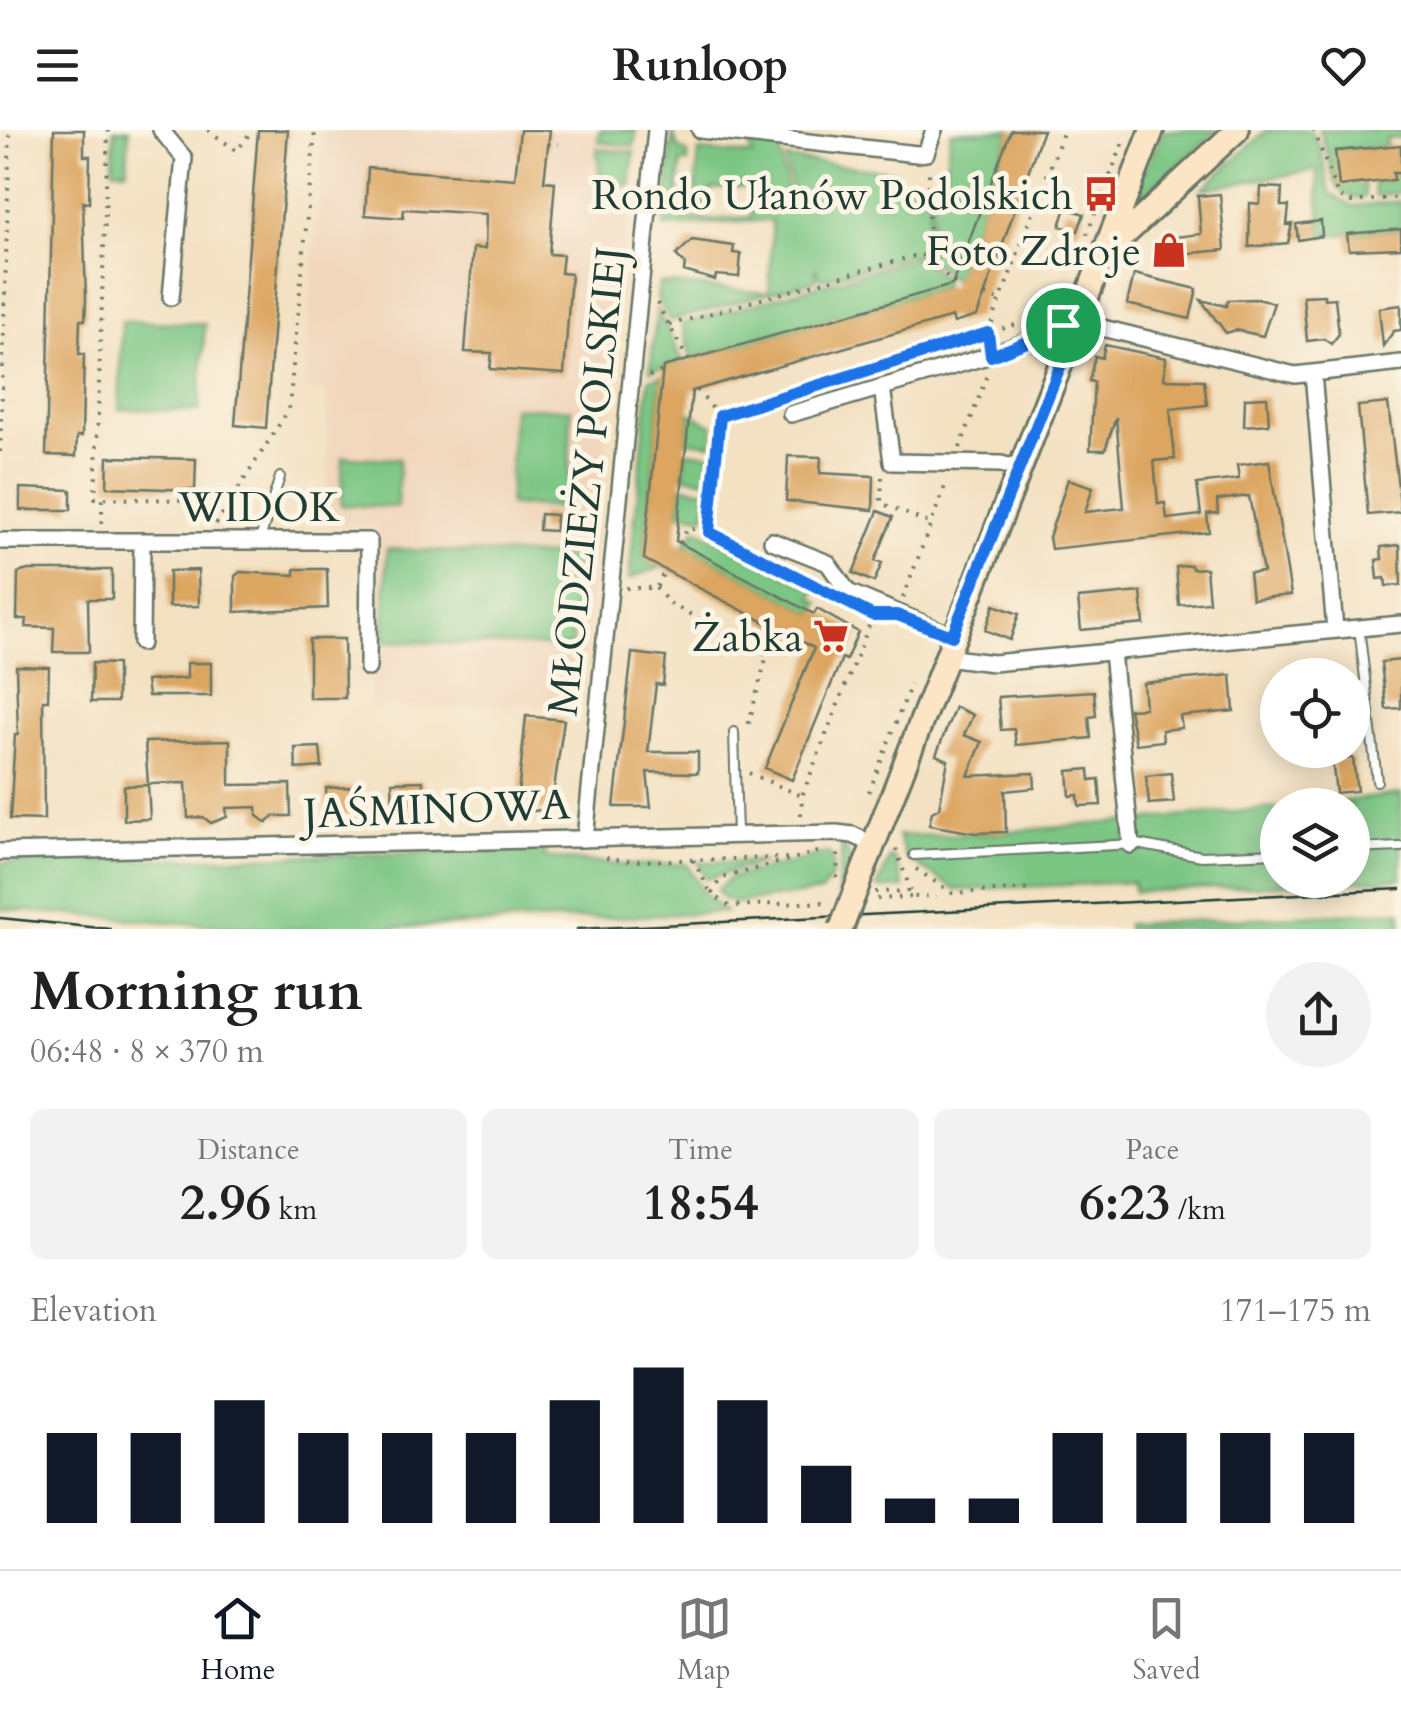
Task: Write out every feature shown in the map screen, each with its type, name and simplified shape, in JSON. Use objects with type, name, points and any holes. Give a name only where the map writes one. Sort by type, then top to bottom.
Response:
[{"type":"street","points":[[162,130],[184,158],[172,297]]},
{"type":"street","name":"MŁODZIEŻY POLSKIEJ","points":[[585,839],[656,130]]},
{"type":"street","points":[[700,130],[926,153],[934,130]]},
{"type":"street","points":[[841,929],[850,894],[882,841],[949,646],[1152,130]]},
{"type":"street","points":[[1105,253],[1236,130]]},
{"type":"street","points":[[791,414],[991,356],[1078,322],[1283,373],[1401,363]]},
{"type":"street","points":[[1313,373],[1335,630]]},
{"type":"street","points":[[882,387],[892,462],[1018,470]]},
{"type":"street","name":"WIDOK","points":[[141,643],[142,540]]},
{"type":"street","name":"WIDOK","points":[[0,541],[369,541],[368,668]]},
{"type":"street","points":[[772,541],[828,562],[848,592],[897,615],[978,664],[1401,624]]},
{"type":"street","points":[[1112,652],[1131,845]]},
{"type":"street","name":"JAŚMINOWA","points":[[0,852],[849,833],[882,841]]},
{"type":"lane","points":[[259,542],[280,476]]},
{"type":"lane","points":[[1359,628],[1376,782]]},
{"type":"lane","points":[[734,732],[737,835]]},
{"type":"lane","points":[[914,856],[1131,845],[1202,856],[1260,854]]},
{"type":"lane","points":[[1370,848],[1401,847]]},
{"type":"path","points":[[0,452],[10,130]]},
{"type":"path","points":[[108,130],[94,498],[230,501]]},
{"type":"path","points":[[208,130],[236,151],[252,130]]},
{"type":"path","points":[[213,529],[289,409],[314,130]]},
{"type":"path","points":[[801,820],[802,796],[872,615],[897,615],[991,366],[988,333],[1064,130]]},
{"type":"path","points":[[1314,130],[1338,196],[1351,202],[1401,197]]},
{"type":"path","points":[[548,144],[559,144]]},
{"type":"path","points":[[926,153],[932,189],[928,260]]},
{"type":"path","points":[[669,325],[921,254],[956,284]]},
{"type":"path","points":[[985,295],[999,300]]},
{"type":"path","points":[[720,416],[988,333]]},
{"type":"path","points":[[644,377],[663,371]]},
{"type":"path","points":[[697,390],[720,416],[709,532]]},
{"type":"path","points":[[882,462],[881,503],[931,524]]},
{"type":"path","points":[[102,498],[102,528]]},
{"type":"path","points":[[680,543],[688,528],[709,532],[840,598]]},
{"type":"path","points":[[656,588],[665,570]]},
{"type":"path","points":[[628,588],[656,588],[670,603],[767,655],[748,728]]},
{"type":"path","points":[[744,771],[802,796]]},
{"type":"path","points":[[882,841],[899,858],[952,893],[1034,889]]},
{"type":"path","points":[[712,894],[714,884],[726,876],[838,848],[850,894]]},
{"type":"path","points":[[899,858],[913,898]]},
{"type":"path","points":[[693,860],[712,894],[720,903],[733,906],[850,894],[936,896]]},
{"type":"path","points":[[877,892],[910,890]]},
{"type":"shaded area","points":[[323,130],[636,130],[579,705],[371,707],[377,525],[327,524],[327,392],[305,390]]},
{"type":"green space","points":[[114,130],[129,130],[127,170],[113,169]]},
{"type":"green space","points":[[600,130],[636,130],[634,146],[598,142]]},
{"type":"green space","points":[[1011,130],[954,280],[929,259],[933,190],[942,190],[951,132]]},
{"type":"green space","points":[[1164,130],[1218,130],[1133,207],[1126,205]]},
{"type":"green space","points":[[1267,130],[1310,130],[1320,147],[1330,193],[1352,206],[1401,201],[1401,229],[1322,236],[1317,170],[1202,189]]},
{"type":"green space","points":[[1318,130],[1401,130],[1401,138],[1386,139],[1387,146],[1336,151],[1364,183],[1365,197],[1352,197],[1337,185]]},
{"type":"green space","points":[[673,132],[678,148],[688,154],[688,163],[681,163],[676,215],[708,220],[751,217],[754,187],[711,189],[705,207],[694,203],[699,151],[753,155],[748,141],[779,146],[788,192],[792,191],[786,159],[895,171],[894,185],[930,190],[926,256],[921,252],[821,279],[815,267],[816,280],[670,321],[657,298],[659,283],[769,293],[772,220],[664,227]]},
{"type":"green space","points":[[597,149],[634,152],[630,186],[609,184],[600,178]]},
{"type":"green space","points":[[1393,173],[1401,173],[1401,193],[1375,196],[1373,182],[1393,180]]},
{"type":"green space","points":[[919,257],[944,279],[943,287],[691,359],[682,324]]},
{"type":"green space","points":[[657,309],[683,361],[650,371]]},
{"type":"green space","points":[[122,321],[205,324],[199,411],[119,409]]},
{"type":"green space","points":[[662,375],[644,558],[661,567],[629,579],[649,380]]},
{"type":"green space","points":[[513,407],[571,409],[568,508],[509,505]]},
{"type":"green space","points":[[690,413],[714,426],[712,444],[687,441]]},
{"type":"green space","points":[[686,451],[711,454],[708,480],[684,476]]},
{"type":"green space","points":[[343,457],[399,459],[397,507],[341,505]]},
{"type":"green space","points":[[682,486],[707,490],[705,516],[680,513]]},
{"type":"green space","points":[[696,529],[816,590],[812,598],[820,602],[814,614],[684,545]]},
{"type":"green space","points":[[387,549],[576,557],[572,647],[384,641]]},
{"type":"green space","points":[[1401,794],[1401,879],[1370,881],[1370,798]]},
{"type":"green space","points":[[1260,809],[1260,886],[1134,892],[1133,882],[956,890],[906,858],[898,836],[980,834]]},
{"type":"green space","points":[[842,844],[852,860],[838,897]]},
{"type":"green space","points":[[545,850],[545,858],[625,865],[687,864],[705,895],[725,912],[366,929],[260,929],[0,909],[0,863]]},
{"type":"green space","points":[[827,853],[833,858],[832,876],[821,892],[734,903],[723,899],[717,890],[730,878]]},
{"type":"green space","points":[[890,857],[894,858],[904,888],[877,888]]},
{"type":"green space","points":[[698,862],[765,862],[706,879]]},
{"type":"green space","points":[[1401,911],[1401,929],[1127,929],[1127,924]]},
{"type":"building","points":[[54,130],[84,130],[84,156],[90,156],[89,203],[83,202],[86,300],[85,320],[80,320],[79,354],[84,354],[82,436],[77,436],[76,456],[46,455]]},
{"type":"building","points":[[258,130],[288,130],[266,428],[235,425]]},
{"type":"building","points":[[520,130],[550,130],[544,181],[555,182],[549,254],[563,255],[561,273],[571,274],[564,374],[490,369],[492,353],[465,352],[473,248],[485,249],[486,214],[404,209],[403,218],[365,215],[368,168],[515,179]]},
{"type":"building","points":[[1011,130],[1043,130],[977,316],[954,323],[952,317],[692,391],[676,541],[814,614],[817,609],[858,632],[846,660],[842,658],[792,780],[765,768],[814,648],[644,559],[663,367],[952,285]]},
{"type":"building","points":[[1401,145],[1401,173],[1393,173],[1394,180],[1339,186],[1335,151]]},
{"type":"building","points":[[1261,187],[1282,188],[1281,206],[1289,206],[1287,225],[1292,224],[1288,243],[1249,247],[1250,203],[1260,204]]},
{"type":"building","points":[[1220,194],[1225,250],[1168,255],[1166,238],[1201,234],[1198,196]]},
{"type":"building","points":[[1066,208],[1084,214],[1078,231],[1060,226]]},
{"type":"building","points":[[1321,221],[1322,236],[1298,240],[1296,224]]},
{"type":"building","points":[[1401,229],[1401,248],[1349,250],[1347,234]]},
{"type":"building","points":[[692,240],[734,246],[733,253],[741,254],[739,277],[716,275],[715,280],[684,271],[685,264],[676,255]]},
{"type":"building","points":[[1134,274],[1197,289],[1190,319],[1127,304]]},
{"type":"building","points":[[1324,295],[1324,299],[1335,298],[1339,334],[1331,344],[1324,339],[1307,341],[1303,296]]},
{"type":"building","points":[[1201,300],[1226,306],[1228,300],[1274,303],[1263,336],[1236,330],[1226,333]]},
{"type":"building","points":[[1401,305],[1401,330],[1394,331],[1383,346],[1379,308]]},
{"type":"building","points":[[1105,345],[1166,358],[1164,379],[1204,380],[1207,405],[1170,409],[1175,459],[1154,461],[1158,504],[1165,503],[1167,519],[1201,515],[1197,484],[1239,479],[1237,465],[1269,461],[1291,595],[1252,599],[1249,573],[1263,572],[1249,496],[1217,500],[1218,513],[1207,514],[1209,532],[1051,549],[1049,537],[1068,479],[1093,487],[1085,512],[1124,508],[1116,417],[1105,450],[1090,450],[1094,382],[1089,381],[1095,356],[1102,358]]},
{"type":"building","points":[[1267,397],[1269,424],[1244,426],[1245,398]]},
{"type":"building","points":[[1388,403],[1401,512],[1368,515],[1358,406]]},
{"type":"building","points":[[788,456],[821,457],[820,473],[874,476],[873,510],[786,501]]},
{"type":"building","points":[[108,457],[196,459],[195,490],[107,487]]},
{"type":"building","points":[[20,488],[71,490],[71,510],[20,510]]},
{"type":"building","points":[[878,511],[893,517],[875,561],[882,563],[874,582],[853,573]]},
{"type":"building","points":[[540,514],[556,515],[555,531],[539,530]]},
{"type":"building","points":[[1400,545],[1401,585],[1386,586],[1385,578],[1378,579],[1376,560],[1382,559],[1381,547]]},
{"type":"building","points":[[1191,565],[1192,569],[1206,568],[1209,602],[1179,605],[1176,567]]},
{"type":"building","points":[[295,569],[327,569],[328,608],[235,612],[235,576],[240,572],[295,575]]},
{"type":"building","points":[[112,570],[112,599],[88,599],[89,652],[53,652],[54,628],[26,627],[27,619],[17,619],[18,573]]},
{"type":"building","points":[[198,570],[199,606],[169,607],[169,571]]},
{"type":"building","points":[[1141,592],[1144,624],[1081,630],[1078,598]]},
{"type":"building","points":[[994,605],[1019,614],[1010,640],[985,630]]},
{"type":"building","points":[[309,639],[344,639],[345,698],[309,698]]},
{"type":"building","points":[[632,653],[666,657],[663,685],[656,684],[648,752],[698,752],[698,773],[647,772],[651,807],[614,807]]},
{"type":"building","points":[[1401,660],[1401,708],[1386,709],[1381,662]]},
{"type":"building","points":[[92,663],[117,664],[117,702],[91,702]]},
{"type":"building","points":[[187,663],[211,663],[211,696],[148,696],[146,681],[187,678]]},
{"type":"building","points":[[16,666],[49,667],[48,700],[43,700],[44,820],[10,819],[18,735]]},
{"type":"building","points":[[1231,675],[1234,711],[1180,716],[1182,728],[1162,730],[1163,741],[1136,744],[1129,709],[1145,708],[1143,683]]},
{"type":"building","points":[[1094,691],[1096,716],[1089,717],[1091,738],[1016,745],[1014,729],[1001,730],[998,697]]},
{"type":"building","points":[[955,707],[973,715],[964,735],[982,742],[968,776],[1034,773],[1035,788],[1005,791],[1006,832],[975,833],[929,825],[932,812],[939,808],[948,760],[936,755]]},
{"type":"building","points":[[526,716],[564,720],[551,809],[533,811],[517,805]]},
{"type":"building","points":[[230,740],[230,785],[290,784],[291,816],[274,816],[267,823],[257,816],[257,807],[226,808],[227,817],[211,823],[203,817],[188,818],[186,783],[148,784],[145,742]]},
{"type":"building","points":[[320,747],[322,767],[296,769],[295,748]]},
{"type":"building","points":[[1333,768],[1354,768],[1357,788],[1335,788]]},
{"type":"building","points":[[1089,769],[1090,780],[1099,779],[1101,805],[1079,806],[1078,795],[1070,796],[1068,771]]},
{"type":"building","points":[[1171,773],[1174,802],[1149,804],[1146,776]]},
{"type":"building","points":[[423,781],[424,810],[418,817],[393,813],[392,782]]},
{"type":"building","points":[[148,785],[150,819],[124,820],[124,786]]},
{"type":"building","points":[[354,787],[354,814],[327,815],[326,788]]},
{"type":"tram line","points":[[577,929],[1401,889]]},
{"type":"tram line","points":[[0,918],[110,929]]},
{"type":"place","name":"Rondo Ułanów Podolskich","points":[[1101,194]]},
{"type":"place","name":"Foto Zdroje","points":[[1169,250]]},
{"type":"place","name":"Żabka","points":[[831,636]]},
{"type":"route","points":[[1078,322],[952,636],[897,615],[872,615],[709,532],[720,416],[988,333],[991,356],[1063,325],[1078,322]]}]
